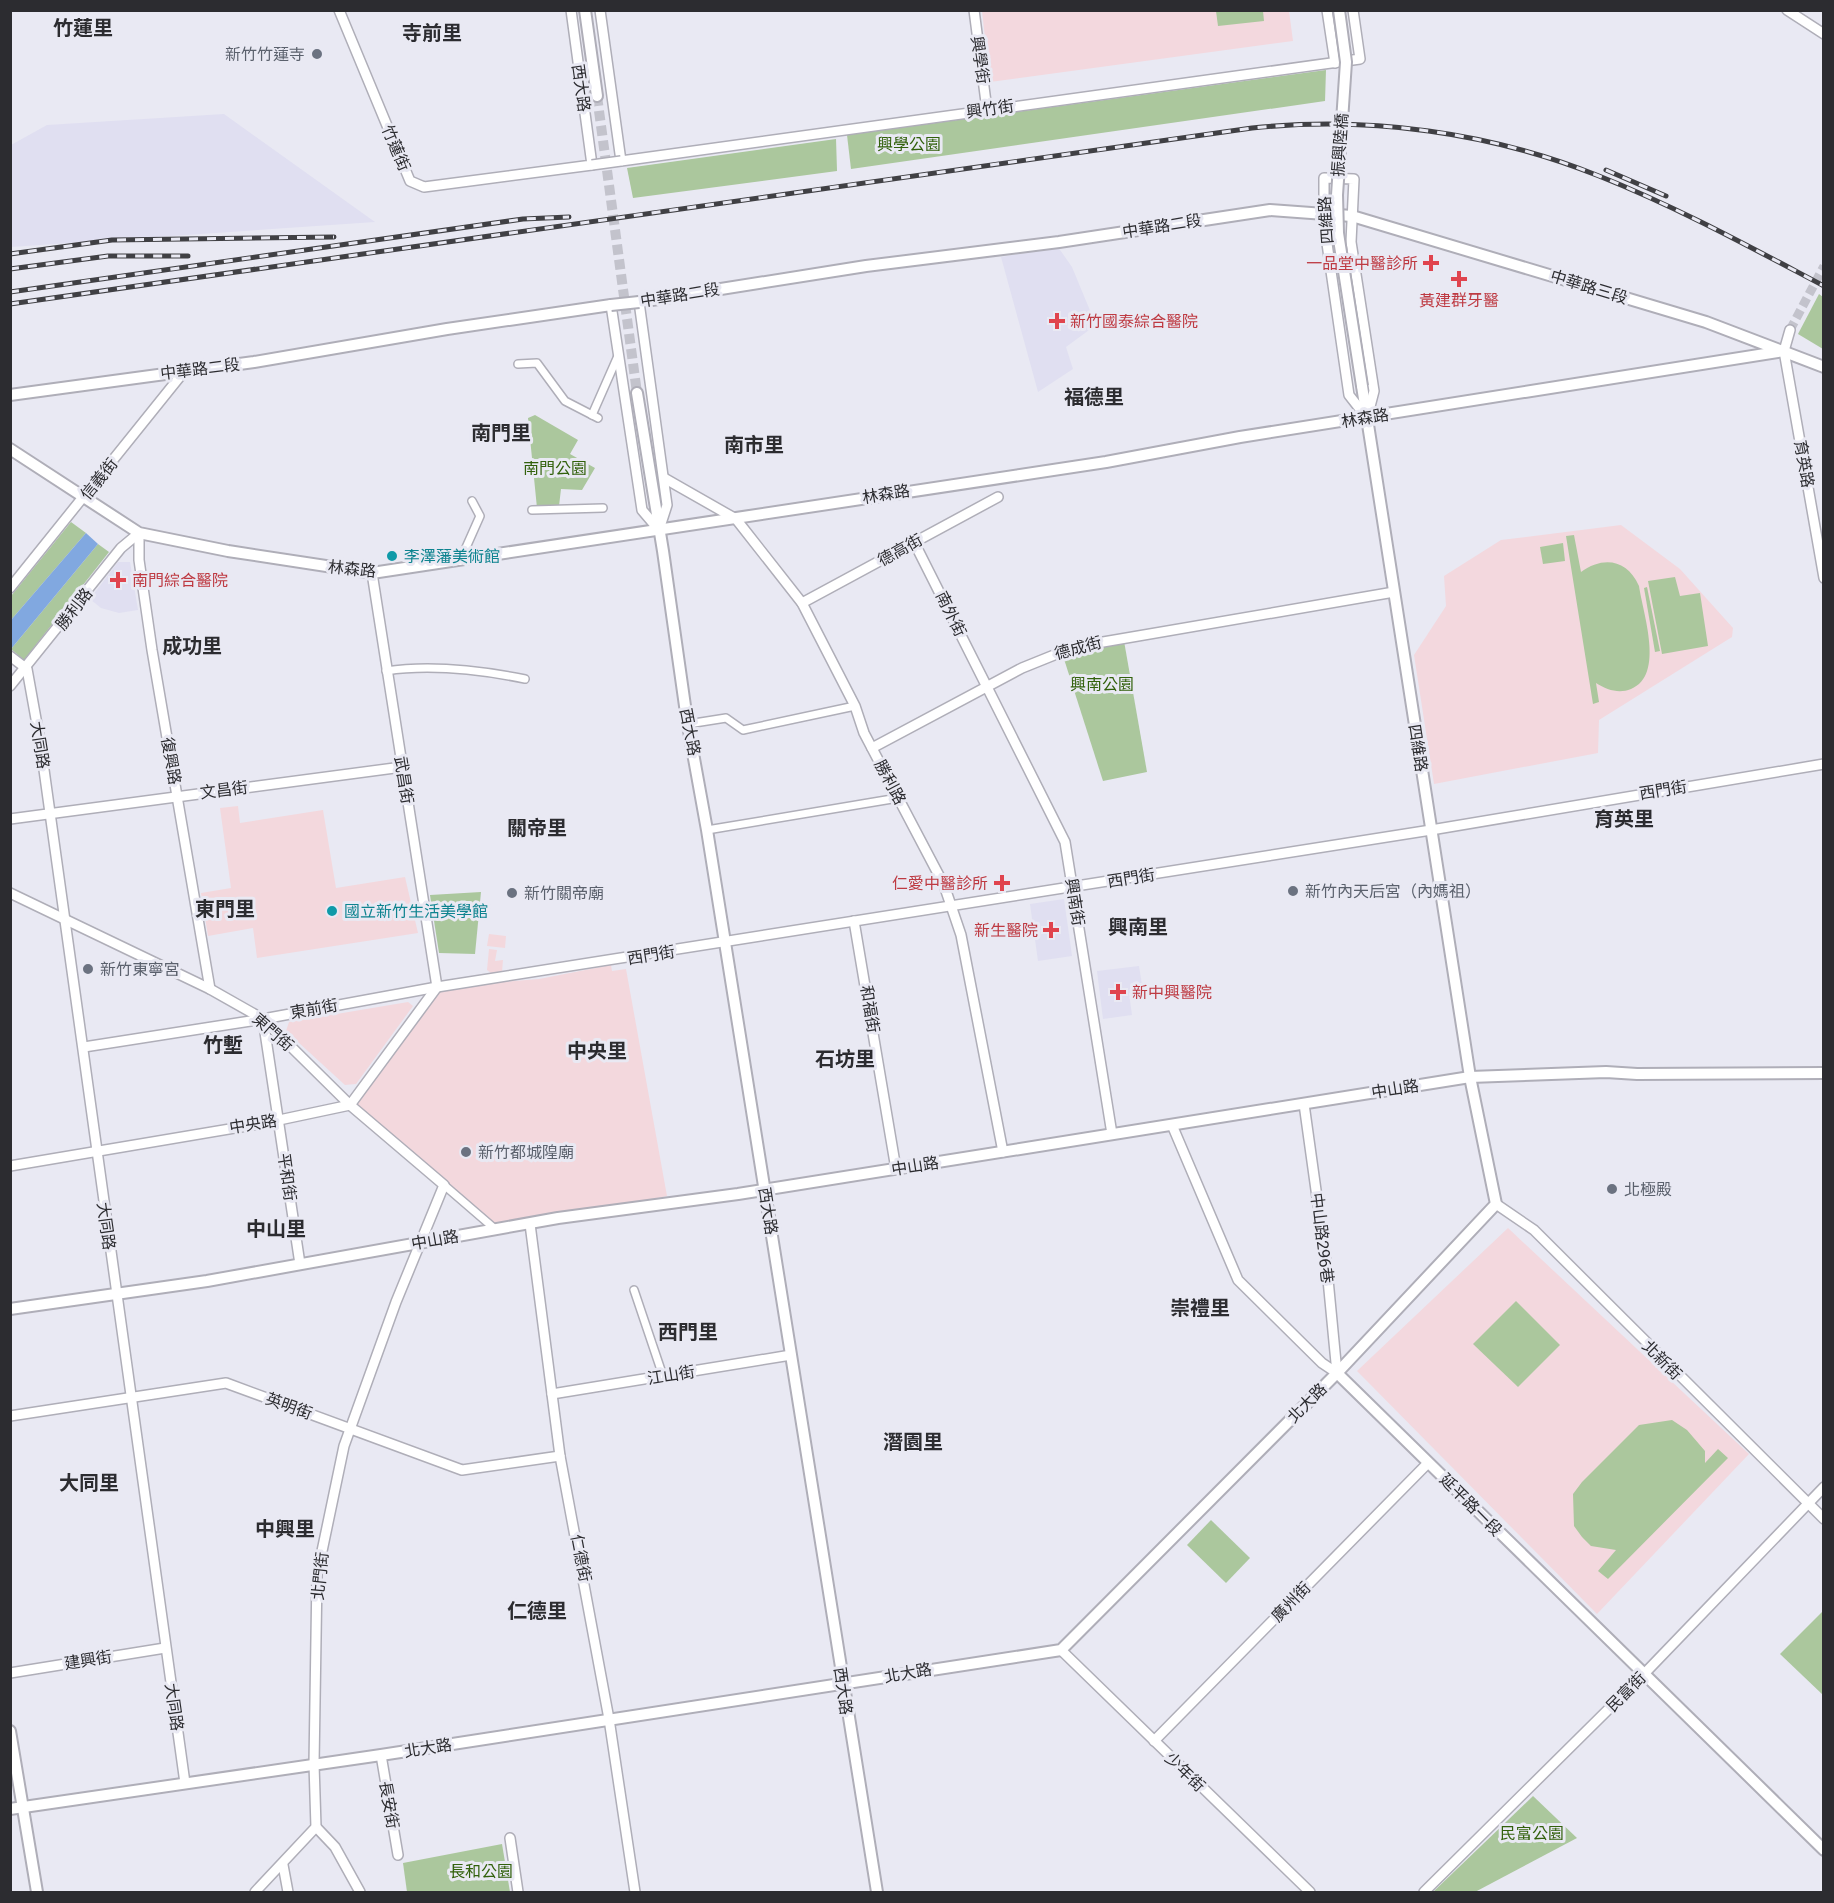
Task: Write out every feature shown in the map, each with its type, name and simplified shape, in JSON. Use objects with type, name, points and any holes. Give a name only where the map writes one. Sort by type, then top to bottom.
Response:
[{"type":"street","name":"竹蓮街","points":[[339,10],[410,181],[424,187],[621,161]]},
{"type":"street","name":"西大路","points":[[571,10],[592,165]]},
{"type":"street","name":"西大路","points":[[585,10],[597,96]]},
{"type":"street","name":"西大路","points":[[600,10],[621,161]]},
{"type":"street","name":"興學街","points":[[974,10],[987,110]]},
{"type":"street","points":[[1327,10],[1335,63]]},
{"type":"street","name":"振興陸橋","points":[[1339,10],[1346,62],[1337,195],[1338,233],[1362,386]]},
{"type":"street","name":"興竹街","points":[[621,161],[1360,59],[1353,10]]},
{"type":"street","points":[[1786,10],[1824,34]]},
{"type":"street","name":"四維路","points":[[1324,178],[1354,179],[1351,242],[1374,391],[1367,418],[1349,395],[1323,213],[1324,178]]},
{"type":"street","name":"中華路二段","points":[[10,395],[186,369],[254,362],[447,329],[867,266],[1059,242],[1270,210],[1352,216]]},
{"type":"street","name":"中華路三段","points":[[1352,216],[1706,322],[1824,367]]},
{"type":"street","name":"西大路","points":[[639,302],[667,505],[659,530]]},
{"type":"street","name":"西大路","points":[[611,305],[642,510],[659,530]]},
{"type":"street","points":[[1784,351],[1790,330]]},
{"type":"street","points":[[1739,334],[1750,343],[1751,348],[1743,357]]},
{"type":"street","name":"林森路","points":[[10,449],[139,534],[228,551],[372,573],[1106,462],[1251,435],[1784,351]]},
{"type":"street","name":"育英路","points":[[1784,351],[1824,578]]},
{"type":"street","points":[[518,364],[537,363],[565,400],[595,416],[618,356]]},
{"type":"street","name":"信義街","points":[[10,588],[186,369]]},
{"type":"street","name":"四維路","points":[[1362,386],[1470,1077]]},
{"type":"street","name":"西大路","points":[[637,393],[876,1893]]},
{"type":"street","name":"勝利路","points":[[664,478],[736,519],[802,603],[855,706],[872,748],[944,885],[961,935],[1003,1152]]},
{"type":"street","name":"德高街","points":[[802,603],[998,497]]},
{"type":"street","points":[[460,561],[480,516],[472,501]]},
{"type":"street","points":[[532,510],[603,508]]},
{"type":"street","name":"勝利路","points":[[10,686],[27,669],[121,548],[139,534]]},
{"type":"street","name":"復興路","points":[[139,534],[139,560],[210,989]]},
{"type":"street","name":"南外街","points":[[914,542],[986,687]]},
{"type":"street","name":"武昌街","points":[[372,573],[437,987]]},
{"type":"street","name":"德成街","points":[[872,748],[1022,668],[1074,647],[1394,592]]},
{"type":"street","points":[[10,656],[27,669]]},
{"type":"street","points":[[386,671],[416,667],[500,674],[525,680]]},
{"type":"street","name":"大同路","points":[[27,669],[84,1047],[95,1150],[185,1783]]},
{"type":"street","name":"興南街","points":[[986,687],[1065,842],[1112,1134]]},
{"type":"street","points":[[688,724],[726,718],[743,729],[855,706]]},
{"type":"street","name":"西門街","points":[[437,987],[1431,830],[1824,764]]},
{"type":"street","name":"文昌街","points":[[10,819],[402,767]]},
{"type":"street","points":[[707,830],[898,798]]},
{"type":"street","name":"東門街","points":[[10,893],[210,989],[263,1019],[350,1105],[495,1229]]},
{"type":"street","name":"和福街","points":[[854,921],[896,1169]]},
{"type":"street","points":[[350,1105],[437,987]]},
{"type":"street","name":"東前街","points":[[84,1047],[263,1019],[437,987]]},
{"type":"street","name":"平和街","points":[[263,1019],[300,1264]]},
{"type":"street","name":"中山路","points":[[10,1309],[300,1264],[495,1229],[765,1190],[1470,1077],[1606,1072],[1637,1074],[1824,1073]]},
{"type":"street","points":[[1470,1077],[1497,1204]]},
{"type":"street","name":"中山路296巷","points":[[1304,1104],[1327,1269],[1337,1373]]},
{"type":"street","name":"中央路","points":[[10,1166],[279,1120],[350,1105]]},
{"type":"street","name":"延平路一段","points":[[1172,1125],[1238,1280],[1322,1363],[1337,1373],[1824,1850]]},
{"type":"street","name":"北門街","points":[[316,1827],[314,1764],[317,1575],[344,1446],[444,1185]]},
{"type":"street","name":"北大路","points":[[10,1809],[381,1755],[1061,1650],[1337,1373],[1497,1204]]},
{"type":"street","name":"北新街","points":[[1497,1204],[1533,1230],[1824,1520]]},
{"type":"street","name":"仁德街","points":[[530,1224],[560,1456],[609,1719],[635,1893]]},
{"type":"street","points":[[634,1290],[663,1376]]},
{"type":"street","name":"江山街","points":[[552,1394],[791,1355]]},
{"type":"street","name":"英明街","points":[[10,1416],[226,1383],[462,1470],[560,1456]]},
{"type":"street","name":"廣州街","points":[[1154,1742],[1428,1463]]},
{"type":"street","name":"民富街","points":[[1424,1893],[1644,1674],[1824,1487]]},
{"type":"street","name":"建興街","points":[[10,1673],[165,1648]]},
{"type":"street","name":"少年街","points":[[1061,1650],[1310,1893]]},
{"type":"street","points":[[10,1731],[37,1893]]},
{"type":"street","name":"長安街","points":[[381,1755],[398,1856]]},
{"type":"street","points":[[255,1893],[316,1827],[335,1847],[360,1893]]},
{"type":"street","points":[[510,1838],[518,1893]]},
{"type":"street","points":[[283,1865],[288,1893]]},
{"type":"shaded area","points":[[982,11],[1289,11],[1293,41],[990,82]]},
{"type":"shaded area","points":[[224,114],[375,222],[11,247],[11,145],[47,125]]},
{"type":"shaded area","name":"新竹國泰綜合醫院","points":[[1058,247],[1072,267],[1096,325],[1066,347],[1073,369],[1038,392],[1001,257]]},
{"type":"shaded area","points":[[1621,525],[1680,569],[1733,628],[1732,637],[1599,720],[1598,753],[1434,784],[1414,655],[1446,606],[1444,576],[1501,540]]},
{"type":"shaded area","name":"南門綜合醫院","points":[[118,562],[130,562],[138,610],[119,613],[101,608],[90,599]]},
{"type":"shaded area","points":[[238,806],[240,823],[323,810],[336,888],[405,877],[418,933],[257,958],[253,928],[208,936],[201,893],[231,888],[220,808]]},
{"type":"shaded area","name":"新生醫院","points":[[1064,899],[1072,956],[1038,961],[1030,904]]},
{"type":"shaded area","points":[[489,934],[506,936],[505,948],[487,946]]},
{"type":"shaded area","points":[[489,949],[497,950],[495,961],[503,960],[502,972],[491,973],[487,970]]},
{"type":"shaded area","points":[[611,965],[612,971],[626,969],[667,1196],[653,1199],[654,1205],[495,1229],[353,1105],[437,987],[539,979]]},
{"type":"shaded area","name":"新中興醫院","points":[[1139,966],[1143,991],[1129,993],[1132,1015],[1103,1019],[1097,971]]},
{"type":"shaded area","points":[[408,1002],[413,1006],[356,1084],[345,1085],[286,1031],[289,1022]]},
{"type":"shaded area","points":[[1508,1228],[1749,1454],[1597,1614],[1357,1371]]},
{"type":"green space","points":[[1216,11],[1263,11],[1264,21],[1218,26]]},
{"type":"green space","name":"興學公園","points":[[1326,70],[1325,101],[851,169],[847,135]]},
{"type":"green space","name":"興學公園","points":[[836,139],[837,171],[633,198],[627,168]]},
{"type":"green space","points":[[1819,294],[1823,297],[1823,349],[1798,334]]},
{"type":"green space","name":"南門公園","points":[[535,415],[578,440],[570,454],[595,468],[582,490],[561,489],[559,506],[537,508],[528,418]]},
{"type":"green space","points":[[71,522],[86,533],[11,620],[11,596]]},
{"type":"green space","points":[[1574,535],[1581,572],[1606,562],[1621,565],[1634,577],[1639,586],[1649,643],[1650,658],[1641,682],[1631,689],[1622,691],[1609,689],[1596,683],[1599,702],[1593,704],[1566,536]]},
{"type":"green space","points":[[1563,543],[1565,561],[1543,564],[1540,547]]},
{"type":"green space","points":[[98,544],[109,552],[24,660],[11,649]]},
{"type":"green space","points":[[1675,577],[1680,596],[1700,593],[1708,646],[1662,654],[1648,581]]},
{"type":"green space","points":[[1647,587],[1660,651],[1655,652],[1644,588]]},
{"type":"green space","name":"興南公園","points":[[1124,641],[1147,772],[1103,781],[1064,659],[1072,653]]},
{"type":"green space","points":[[481,892],[475,954],[439,953],[430,895]]},
{"type":"green space","points":[[1516,1301],[1560,1345],[1518,1387],[1473,1344]]},
{"type":"green space","points":[[1672,1420],[1687,1430],[1705,1451],[1705,1463],[1718,1449],[1728,1458],[1608,1579],[1598,1571],[1616,1550],[1591,1546],[1582,1537],[1574,1526],[1573,1494],[1639,1425]]},
{"type":"green space","points":[[1211,1520],[1250,1558],[1226,1583],[1187,1545]]},
{"type":"green space","points":[[1823,1611],[1823,1695],[1780,1654]]},
{"type":"green space","name":"民富公園","points":[[1533,1796],[1577,1838],[1475,1892],[1433,1892]]},
{"type":"green space","name":"長和公園","points":[[502,1844],[510,1892],[407,1892],[403,1863]]},
{"type":"water","points":[[86,533],[98,544],[11,649],[11,620]]},
{"type":"tunnel","points":[[597,96],[637,393]]},
{"type":"tunnel","points":[[1790,330],[1824,266]]},
{"type":"railway","points":[[10,304],[1252,128],[1340,124],[1384,126],[1472,138],[1558,161],[1657,201],[1824,286]]},
{"type":"railway","points":[[1606,170],[1666,196]]},
{"type":"railway","points":[[10,292],[523,219],[569,217]]},
{"type":"railway","points":[[10,254],[112,240],[334,237]]},
{"type":"railway","points":[[10,269],[108,256],[188,256]]},
{"type":"place","name":"新竹竹蓮寺","points":[[317,54]]},
{"type":"place","name":"一品堂中醫診所","points":[[1431,263]]},
{"type":"place","name":"黃建群牙醫","points":[[1459,279]]},
{"type":"place","name":"新竹國泰綜合醫院","points":[[1057,321]]},
{"type":"place","name":"李澤藩美術館","points":[[392,556]]},
{"type":"place","name":"南門綜合醫院","points":[[118,580]]},
{"type":"place","name":"仁愛中醫診所","points":[[1002,883]]},
{"type":"place","name":"新竹內天后宮（內媽祖）","points":[[1293,891]]},
{"type":"place","name":"新竹關帝廟","points":[[512,893]]},
{"type":"place","name":"國立新竹生活美學館","points":[[332,911]]},
{"type":"place","name":"新生醫院","points":[[1051,930]]},
{"type":"place","name":"新竹東寧宮","points":[[88,969]]},
{"type":"place","name":"新中興醫院","points":[[1118,992]]},
{"type":"place","name":"新竹都城隍廟","points":[[466,1152]]},
{"type":"place","name":"北極殿","points":[[1612,1189]]},
{"type":"district","name":"竹蓮里","points":[[83,28]]},
{"type":"district","name":"寺前里","points":[[432,33]]},
{"type":"district","name":"福德里","points":[[1094,397]]},
{"type":"district","name":"南門里","points":[[501,433]]},
{"type":"district","name":"南市里","points":[[754,445]]},
{"type":"district","name":"成功里","points":[[192,646]]},
{"type":"district","name":"育英里","points":[[1624,819]]},
{"type":"district","name":"關帝里","points":[[537,828]]},
{"type":"district","name":"東門里","points":[[225,909]]},
{"type":"district","name":"興南里","points":[[1138,927]]},
{"type":"district","name":"竹塹","points":[[223,1045]]},
{"type":"district","name":"中央里","points":[[597,1051]]},
{"type":"district","name":"石坊里","points":[[845,1059]]},
{"type":"district","name":"中山里","points":[[276,1229]]},
{"type":"district","name":"崇禮里","points":[[1200,1308]]},
{"type":"district","name":"西門里","points":[[688,1332]]},
{"type":"district","name":"潛園里","points":[[913,1442]]},
{"type":"district","name":"大同里","points":[[89,1483]]},
{"type":"district","name":"中興里","points":[[285,1529]]},
{"type":"district","name":"仁德里","points":[[537,1611]]}]
